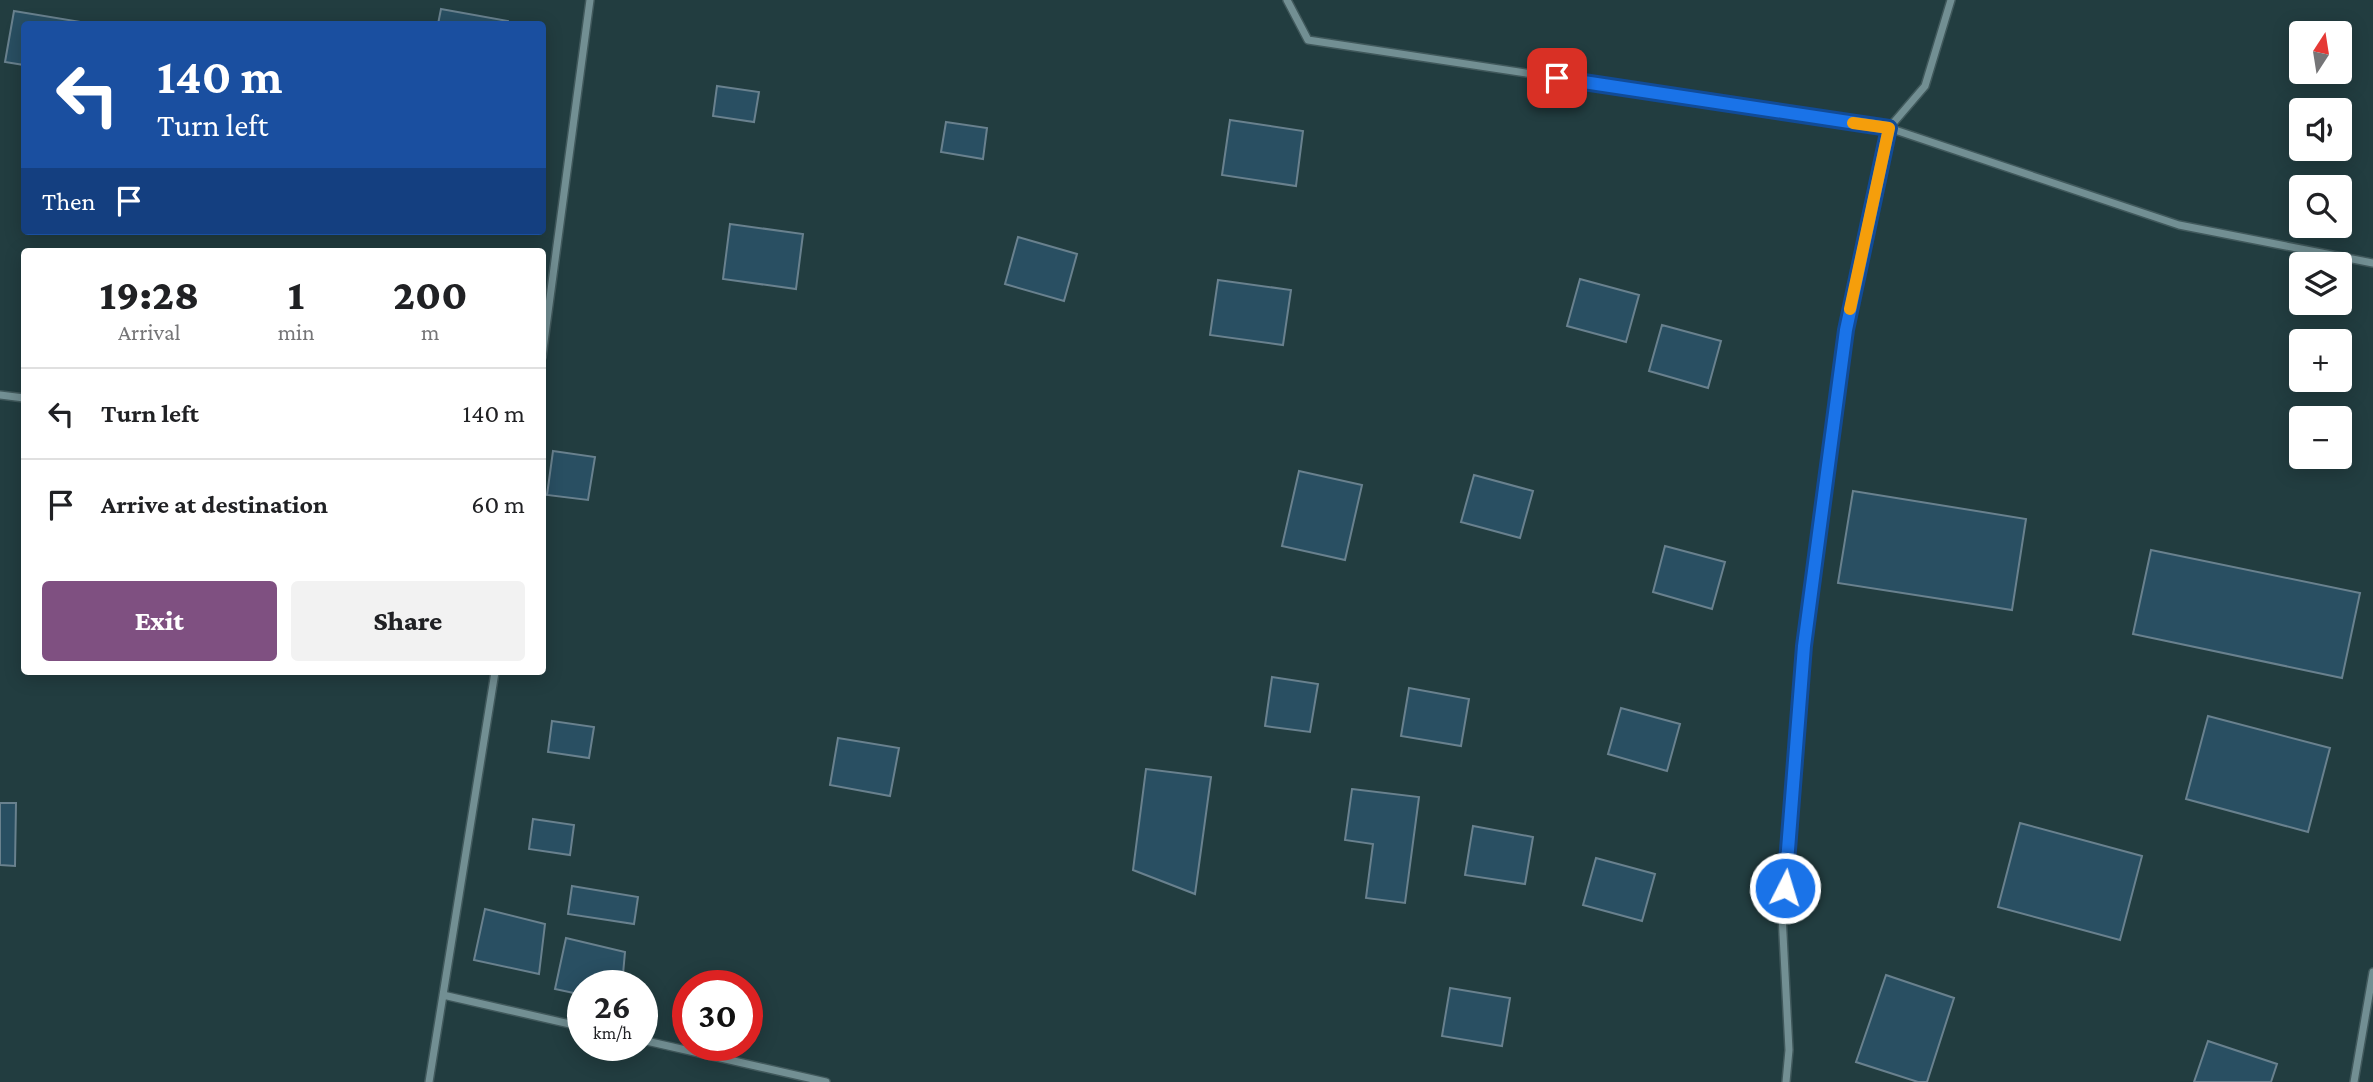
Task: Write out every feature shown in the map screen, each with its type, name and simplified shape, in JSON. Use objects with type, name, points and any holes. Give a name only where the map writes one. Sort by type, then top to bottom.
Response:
[{"type":"street","points":[[546,327],[590,0]]},
{"type":"street","points":[[1287,0],[1308,40],[1889,128],[2179,225],[2373,263]]},
{"type":"street","points":[[1786,1082],[1789,1050],[1782,915],[1804,646],[1846,330],[1889,128],[1925,86],[1951,0]]},
{"type":"street","points":[[0,395],[21,398]]},
{"type":"street","points":[[429,1082],[495,675]]},
{"type":"street","points":[[2354,1082],[2373,972]]},
{"type":"street","points":[[443,995],[567,1023]]},
{"type":"street","points":[[658,1044],[826,1082]]},
{"type":"building","points":[[441,9],[508,21],[439,21]]},
{"type":"building","points":[[14,11],[75,21],[21,21],[21,65],[5,62]]},
{"type":"building","points":[[717,86],[759,92],[754,122],[713,116]]},
{"type":"building","points":[[1230,120],[1303,131],[1296,186],[1222,175]]},
{"type":"building","points":[[946,122],[987,128],[983,159],[941,152]]},
{"type":"building","points":[[730,224],[803,234],[796,289],[723,279]]},
{"type":"building","points":[[1018,237],[1077,254],[1064,301],[1005,284]]},
{"type":"building","points":[[1580,279],[1639,295],[1626,342],[1567,326]]},
{"type":"building","points":[[1218,280],[1291,290],[1283,345],[1210,335]]},
{"type":"building","points":[[1662,325],[1721,341],[1708,388],[1649,371]]},
{"type":"building","points":[[553,451],[595,457],[588,500],[547,495]]},
{"type":"building","points":[[1299,471],[1362,485],[1345,560],[1282,546]]},
{"type":"building","points":[[1474,475],[1533,491],[1520,538],[1461,522]]},
{"type":"building","points":[[1853,491],[2026,519],[2012,610],[1838,583]]},
{"type":"building","points":[[1665,546],[1725,562],[1712,609],[1653,592]]},
{"type":"building","points":[[2151,550],[2360,593],[2342,678],[2133,634]]},
{"type":"building","points":[[1272,677],[1318,684],[1310,732],[1265,726]]},
{"type":"building","points":[[1409,688],[1469,699],[1461,746],[1401,736]]},
{"type":"building","points":[[1621,708],[1680,724],[1667,771],[1608,754]]},
{"type":"building","points":[[2208,716],[2330,748],[2308,832],[2186,799]]},
{"type":"building","points":[[552,721],[594,727],[589,758],[548,752]]},
{"type":"building","points":[[838,738],[899,748],[890,796],[830,785]]},
{"type":"building","points":[[1146,769],[1211,777],[1195,894],[1133,870]]},
{"type":"building","points":[[1352,789],[1419,797],[1405,903],[1366,898],[1373,844],[1345,840]]},
{"type":"building","points":[[0,803],[16,803],[15,866],[0,865]]},
{"type":"building","points":[[533,819],[574,825],[570,855],[529,849]]},
{"type":"building","points":[[2020,823],[2142,856],[2120,940],[1998,907]]},
{"type":"building","points":[[1473,826],[1533,837],[1525,884],[1465,875]]},
{"type":"building","points":[[1596,858],[1655,874],[1642,921],[1583,905]]},
{"type":"building","points":[[572,886],[638,897],[634,924],[568,914]]},
{"type":"building","points":[[485,909],[545,924],[539,974],[474,960]]},
{"type":"building","points":[[566,938],[625,952],[623,970],[567,970],[567,992],[555,989]]},
{"type":"building","points":[[1886,975],[1954,998],[1927,1082],[1918,1082],[1856,1062]]},
{"type":"building","points":[[1450,988],[1510,998],[1502,1046],[1442,1036]]},
{"type":"building","points":[[2208,1041],[2277,1064],[2271,1082],[2194,1082]]},
{"type":"slow traffic","points":[[1850,309],[1889,128],[1853,123]]},
{"type":"route","points":[[1557,78],[1889,128],[1846,330],[1804,646],[1785,888]]}]
